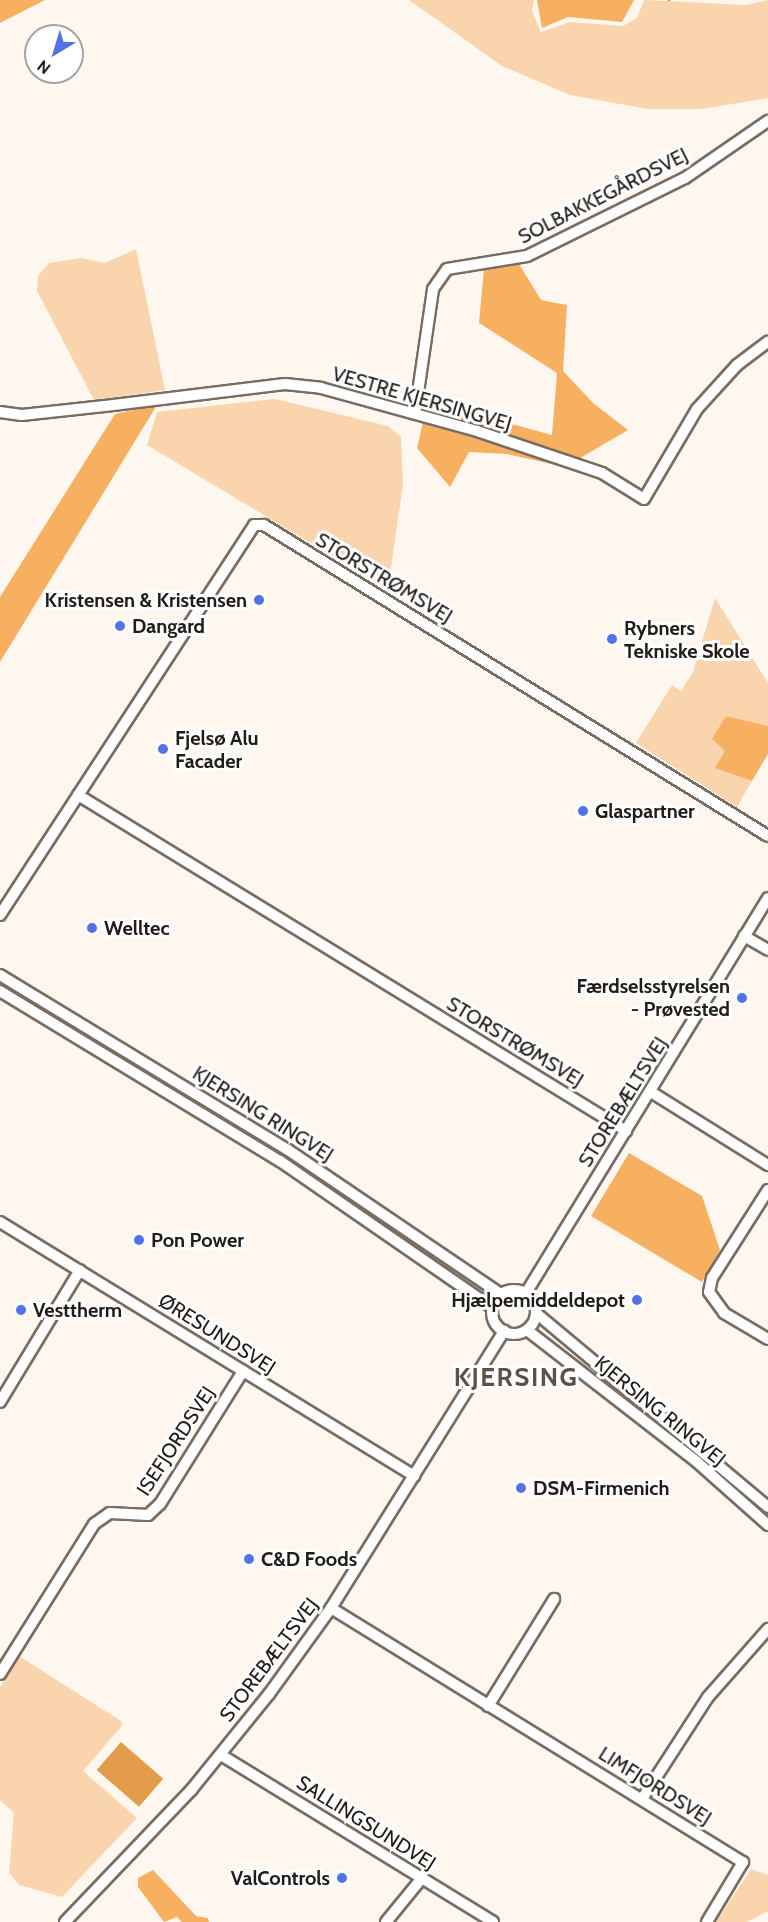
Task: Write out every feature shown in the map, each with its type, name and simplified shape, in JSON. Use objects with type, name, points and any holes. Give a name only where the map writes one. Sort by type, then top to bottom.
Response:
[{"type":"street","name":"SOLBAKKEGÅRDSVEJ","points":[[415,413],[433,289],[447,269],[527,256],[685,178],[768,121]]},
{"type":"street","name":"VESTRE KJERSINGVEJ","points":[[0,412],[22,415],[94,408],[285,384],[357,396],[415,413],[602,473],[644,499],[697,409],[737,365],[768,342]]},
{"type":"street","name":"STORSTRØMSVEJ","points":[[0,915],[246,532],[254,525],[264,525],[768,836]]},
{"type":"street","name":"STORSTRØMSVEJ","points":[[78,795],[626,1131]]},
{"type":"street","name":"STOREBÆLTSVEJ","points":[[526,1293],[768,898]]},
{"type":"street","points":[[744,936],[768,950]]},
{"type":"street","name":"KJERSING RINGVEJ","points":[[0,975],[288,1150],[501,1294]]},
{"type":"street","name":"KJERSING RINGVEJ","points":[[0,992],[289,1167],[492,1307]]},
{"type":"street","points":[[651,1092],[768,1165]]},
{"type":"street","points":[[768,1190],[712,1278],[709,1292],[724,1312],[768,1339]]},
{"type":"street","name":"ØRESUNDSVEJ","points":[[0,1222],[414,1476]]},
{"type":"street","points":[[0,1402],[80,1270]]},
{"type":"street","points":[[513,1290],[526,1293],[534,1302],[536,1313],[527,1330],[515,1334],[504,1331],[494,1321],[492,1307],[501,1294],[513,1290]]},
{"type":"street","name":"KJERSING RINGVEJ","points":[[536,1313],[768,1506]]},
{"type":"street","name":"KJERSING RINGVEJ","points":[[527,1330],[697,1462],[768,1525]]},
{"type":"street","name":"STOREBÆLTSVEJ","points":[[65,1922],[137,1850],[221,1755],[331,1608],[504,1331]]},
{"type":"street","name":"ISEFJORDSVEJ","points":[[0,1674],[94,1524],[110,1513],[148,1515],[160,1504],[243,1371]]},
{"type":"street","points":[[488,1706],[554,1599]]},
{"type":"street","name":"LIMFJORDSVEJ","points":[[331,1608],[743,1862],[707,1922]]},
{"type":"street","points":[[642,1799],[708,1697],[768,1629]]},
{"type":"street","name":"SALLINGSUNDVEJ","points":[[221,1755],[493,1922]]},
{"type":"street","points":[[386,1922],[422,1878]]},
{"type":"shaded area","points":[[0,0],[45,0],[0,23]]},
{"type":"shaded area","points":[[409,0],[534,0],[532,11],[541,32],[570,22],[623,26],[637,18],[644,0],[746,5],[768,0],[768,98],[702,109],[648,109],[570,95],[502,66]]},
{"type":"shaded area","points":[[537,0],[634,0],[622,22],[568,17],[542,28]]},
{"type":"shaded area","points":[[136,249],[165,390],[94,400],[37,291],[38,276],[49,263],[81,258],[105,263]]},
{"type":"shaded area","points":[[519,264],[541,300],[567,305],[563,371],[593,403],[628,430],[565,467],[507,454],[469,452],[450,487],[417,448],[428,401],[552,435],[557,373],[479,323],[484,269]]},
{"type":"shaded area","points":[[275,399],[388,426],[401,437],[403,484],[391,568],[382,577],[374,581],[147,445],[157,412]]},
{"type":"shaded area","points":[[157,405],[0,662],[0,597],[115,414]]},
{"type":"shaded area","points":[[715,598],[768,683],[768,726],[726,716],[726,751],[716,768],[752,781],[737,807],[636,743],[672,685],[681,691],[693,672]]},
{"type":"shaded area","points":[[726,716],[768,726],[768,754],[752,781],[715,768],[725,751],[712,739]]},
{"type":"shaded area","points":[[629,1153],[702,1196],[720,1250],[702,1282],[591,1216]]},
{"type":"shaded area","points":[[19,1656],[121,1721],[122,1726],[83,1771],[137,1818],[62,1897],[19,1885],[9,1873],[14,1813],[0,1800],[0,1687]]},
{"type":"shaded area","points":[[121,1742],[163,1779],[139,1807],[97,1770]]},
{"type":"shaded area","points":[[751,1869],[768,1875],[768,1911],[747,1922],[716,1922]]},
{"type":"shaded area","points":[[153,1870],[196,1916],[208,1918],[209,1922],[182,1922],[177,1917],[164,1922],[138,1887],[138,1878]]},
{"type":"place","name":"Kristensen & Kristensen","points":[[259,600]]},
{"type":"place","name":"Dangard","points":[[120,626]]},
{"type":"place","name":"Rybners Tekniske Skole","points":[[612,639]]},
{"type":"place","name":"Fjelsø Alu Facader","points":[[163,749]]},
{"type":"place","name":"Glaspartner","points":[[583,811]]},
{"type":"place","name":"Welltec","points":[[92,928]]},
{"type":"place","name":"Færdselsstyrelsen - Prøvested","points":[[742,998]]},
{"type":"place","name":"Pon Power","points":[[139,1240]]},
{"type":"place","name":"Hjælpemiddeldepot","points":[[637,1300]]},
{"type":"place","name":"Vesttherm","points":[[21,1310]]},
{"type":"place","name":"DSM-Firmenich","points":[[521,1488]]},
{"type":"place","name":"C&D Foods","points":[[249,1559]]},
{"type":"place","name":"ValControls","points":[[342,1878]]},
{"type":"district","name":"KJERSING","points":[[516,1378]]}]
